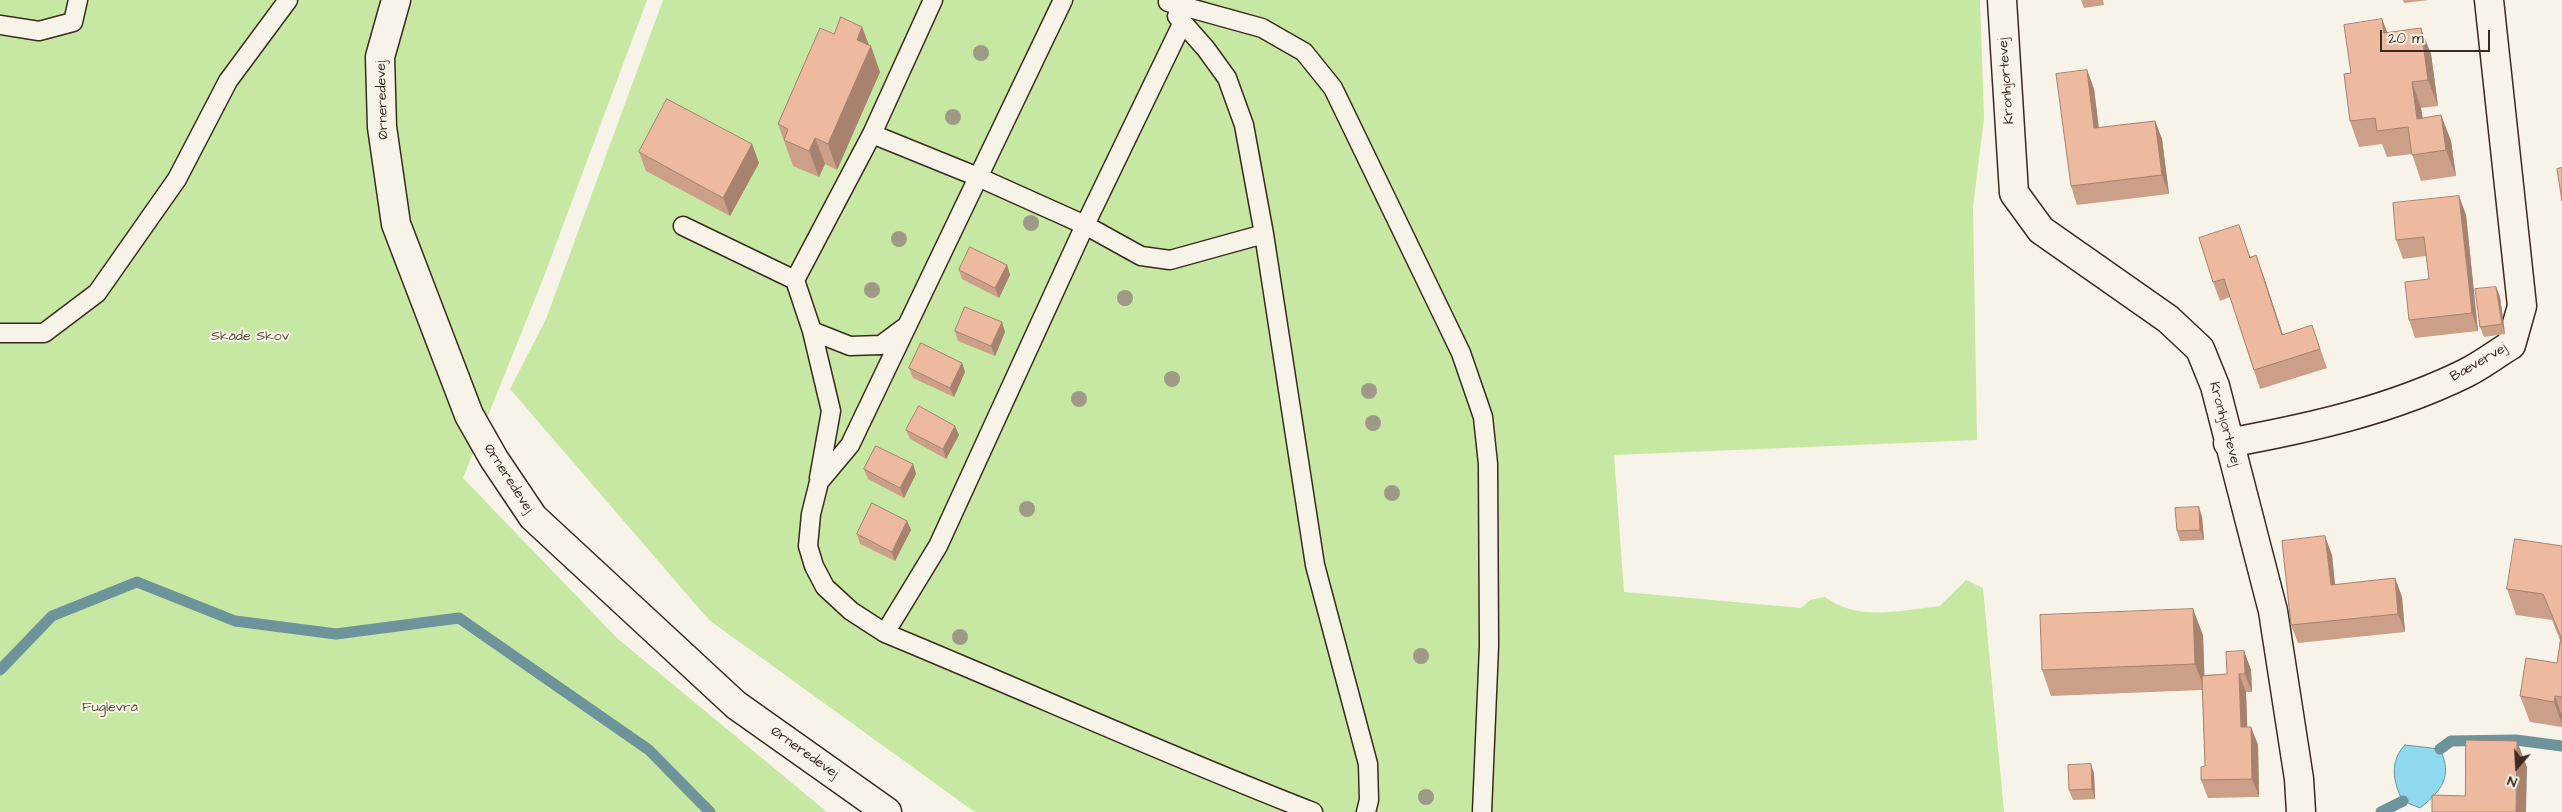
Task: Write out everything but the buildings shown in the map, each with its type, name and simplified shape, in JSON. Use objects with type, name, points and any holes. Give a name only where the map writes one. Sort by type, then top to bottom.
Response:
[{"type":"street","name":"Ørneredevej","points":[[396,0],[380,58],[382,127],[396,224],[469,415],[494,459],[533,518],[736,705],[887,812]]},
{"type":"street","name":"Kronhjortevej","points":[[2002,0],[2014,193],[2041,230],[2168,319],[2200,349],[2215,386],[2228,443],[2273,611],[2299,779],[2301,812]]},
{"type":"street","name":"Bævervej","points":[[2228,443],[2316,427],[2398,401],[2467,373],[2512,345],[2522,306],[2489,0]]},
{"type":"lane","points":[[0,25],[39,31],[73,22],[78,0]]},
{"type":"lane","points":[[0,333],[9,335],[44,333],[97,294],[177,178],[228,81],[288,0]]},
{"type":"lane","points":[[795,280],[872,134],[933,0]]},
{"type":"lane","points":[[819,482],[850,445],[1063,0]]},
{"type":"lane","points":[[1166,1],[1182,24],[1206,49],[1227,78],[1244,125],[1264,234],[1315,565],[1368,764],[1369,800],[1366,812]]},
{"type":"lane","points":[[1166,1],[1262,28],[1304,52],[1333,88],[1461,352],[1483,417],[1488,464],[1489,646],[1482,812]]},
{"type":"lane","points":[[884,633],[938,546],[1085,225],[1182,24]]},
{"type":"lane","points":[[872,134],[978,177],[1085,225],[1141,256],[1170,260],[1264,234]]},
{"type":"lane","points":[[683,226],[795,280],[812,331],[831,412],[819,482],[811,514],[808,546],[814,566],[825,587],[850,611],[884,633],[1050,701],[1187,763],[1314,812]]},
{"type":"lane","points":[[812,331],[850,346],[881,345],[906,327]]},
{"type":"green space","name":"Skåde Skov","points":[[0,0],[647,0],[543,279],[463,478],[617,638],[827,812],[0,812]]},
{"type":"green space","points":[[663,0],[1980,0],[1984,118],[1973,207],[1977,440],[1614,455],[1624,592],[1801,608],[1810,600],[1825,597],[1838,605],[1852,610],[1896,612],[1940,606],[1966,580],[1983,588],[2004,812],[976,812],[972,810],[709,620],[510,389],[546,319]]},
{"type":"water","points":[[2405,745],[2440,749],[2444,759],[2445,775],[2443,782],[2434,795],[2420,808],[2403,801],[2395,780],[2394,772],[2397,758]]},
{"type":"waterway","points":[[0,670],[52,616],[137,582],[235,621],[336,634],[459,618],[649,750],[710,812]]},
{"type":"waterway","points":[[2440,749],[2451,741],[2516,740],[2562,746]]},
{"type":"waterway","points":[[2381,812],[2403,801]]},
{"type":"park label","name":"Fuglevrå","points":[[110,708]]}]
